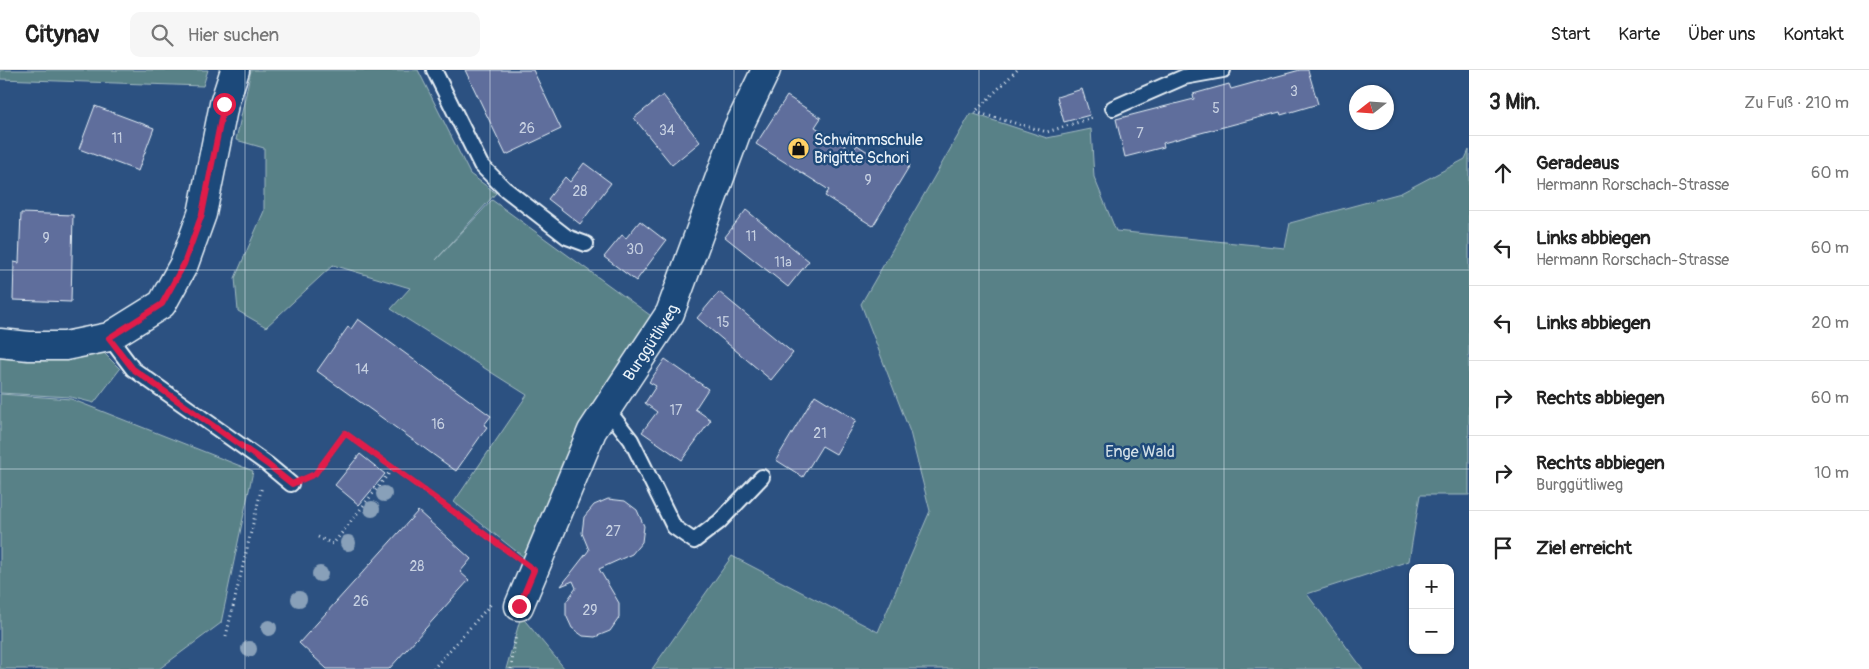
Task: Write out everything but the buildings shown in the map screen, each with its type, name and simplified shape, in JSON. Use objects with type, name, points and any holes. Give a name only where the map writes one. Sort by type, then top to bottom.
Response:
[{"type":"street","points":[[0,344],[65,346],[109,338],[162,304],[184,264],[202,214],[224,104],[235,70]]},
{"type":"street","name":"Burggütliweg","points":[[507,603],[534,570],[592,431],[670,313],[738,128],[766,70]]},
{"type":"lane","points":[[434,70],[481,166],[504,188],[567,237],[586,244]]},
{"type":"lane","points":[[1113,108],[1184,77],[1223,70]]},
{"type":"lane","points":[[109,338],[133,369],[267,464],[292,484]]},
{"type":"lane","points":[[607,409],[631,440],[674,527],[694,541],[718,522],[762,477]]},
{"type":"path","points":[[1017,70],[975,112],[1047,132],[1098,116],[1113,108]]},
{"type":"path","points":[[292,484],[315,474],[345,433],[534,570]]},
{"type":"path","points":[[226,636],[267,464]]},
{"type":"path","points":[[318,537],[333,544],[393,468]]},
{"type":"path","points":[[433,669],[507,603]]},
{"type":"path","points":[[507,603],[511,669]]},
{"type":"green space","points":[[0,70],[208,70],[203,86],[0,79]]},
{"type":"green space","points":[[251,70],[418,70],[470,174],[496,193],[436,260],[492,200],[654,318],[526,559],[454,502],[527,395],[391,309],[410,288],[333,265],[266,327],[238,311],[235,278],[264,211],[264,148],[236,140]]},
{"type":"green space","name":"Enge Wald","points":[[971,113],[1047,138],[1091,129],[1094,177],[1116,231],[1285,248],[1290,223],[1401,193],[1465,159],[1469,150],[1469,495],[1420,495],[1409,561],[1307,594],[1363,669],[652,669],[732,556],[878,632],[930,511],[910,432],[861,304]]},
{"type":"green space","points":[[102,351],[120,369],[94,403],[71,397],[0,393],[0,356]]},
{"type":"green space","points":[[0,394],[71,399],[253,471],[221,623],[159,669],[0,669]]},
{"type":"green space","points":[[521,616],[565,669],[506,669]]},
{"type":"place","name":"Schwimmschule Brigitte Schori","points":[[798,148]]},
{"type":"route","points":[[224,104],[202,214],[184,264],[162,304],[109,338],[133,369],[267,464],[292,484],[315,474],[345,433],[534,570],[519,606]]}]
